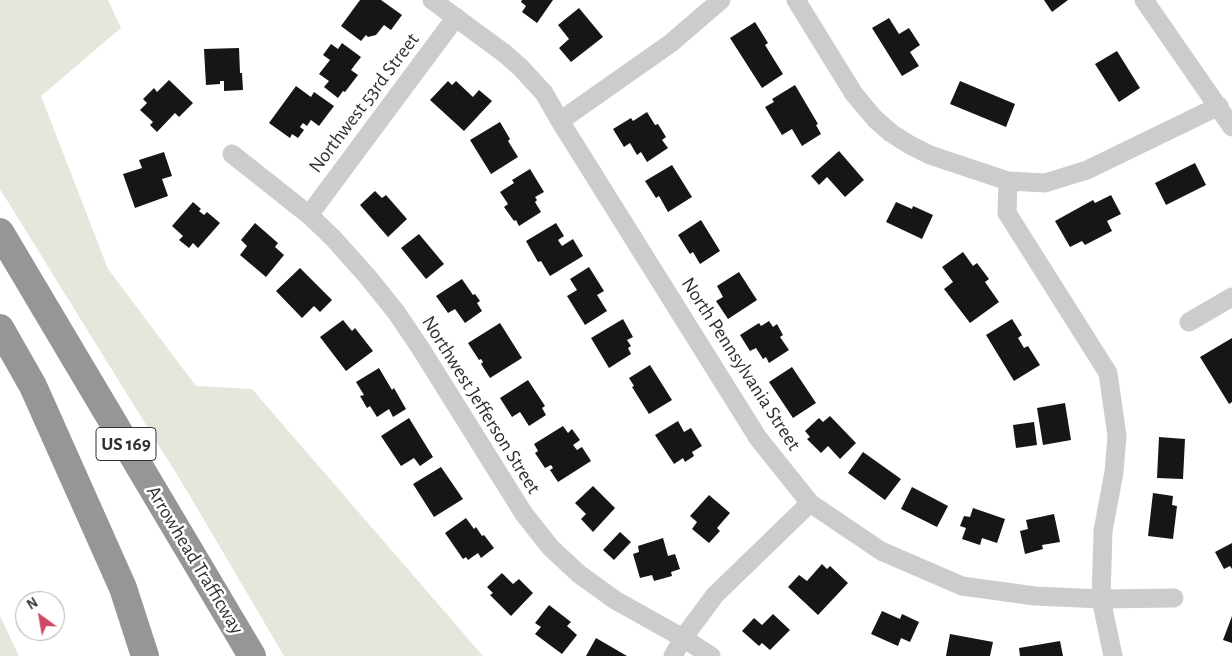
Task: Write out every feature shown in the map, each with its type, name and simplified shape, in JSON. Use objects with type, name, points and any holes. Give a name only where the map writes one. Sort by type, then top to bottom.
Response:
[{"type":"highway","name":"Arrowhead Trafficway","points":[[0,232],[252,656]]},
{"type":"highway","name":"US 169","points":[[0,328],[33,386],[123,588],[145,656]]},
{"type":"street","name":"North Pennsylvania Street","points":[[432,0],[520,67],[544,93],[758,438],[810,502],[881,551],[962,586],[1035,596],[1101,599],[1174,598]]},
{"type":"street","points":[[560,121],[671,43],[721,0]]},
{"type":"street","points":[[796,0],[860,103],[891,134],[930,155],[1008,181],[1045,183],[1087,170],[1219,106]]},
{"type":"street","points":[[1144,0],[1232,127]]},
{"type":"street","name":"Northwest 53rd Street","points":[[309,215],[456,17]]},
{"type":"street","name":"Northwest Jefferson Street","points":[[232,154],[309,215],[368,276],[396,312],[421,349],[524,514],[551,548],[579,574],[615,600],[710,656]]},
{"type":"street","points":[[1008,181],[1007,213],[1108,373],[1117,436],[1114,472],[1103,531],[1101,599],[1113,656]]},
{"type":"street","points":[[1189,322],[1232,297]]},
{"type":"street","points":[[672,656],[682,638],[715,595],[810,502]]},
{"type":"shaded area","points":[[0,0],[108,0],[121,28],[41,96],[108,269],[196,386],[252,389],[483,656],[284,656],[187,491],[0,189]]},
{"type":"shaded area","points":[[0,616],[19,656],[0,656]]},
{"type":"building","points":[[360,0],[381,0],[402,15],[391,30],[384,25],[376,35],[368,37],[366,35],[361,41],[341,26]]},
{"type":"building","points":[[522,0],[553,0],[537,23],[522,12],[526,6],[521,2]]},
{"type":"building","points":[[1044,0],[1068,0],[1052,12]]},
{"type":"building","points":[[579,8],[603,37],[571,62],[559,48],[569,39],[558,25]]},
{"type":"building","points":[[889,18],[899,34],[909,28],[920,45],[910,52],[919,66],[902,76],[872,28]]},
{"type":"building","points":[[755,22],[768,43],[765,45],[783,74],[762,88],[730,38]]},
{"type":"building","points":[[342,43],[361,57],[351,70],[358,75],[338,98],[324,87],[329,81],[319,74],[330,60],[323,55],[331,44],[338,49]]},
{"type":"building","points":[[239,48],[243,90],[224,91],[224,81],[220,81],[220,84],[206,85],[204,49]]},
{"type":"building","points":[[1117,51],[1140,88],[1119,102],[1095,64]]},
{"type":"building","points":[[169,80],[193,103],[179,117],[175,113],[157,132],[150,125],[153,122],[140,110],[147,103],[143,99],[154,88],[157,92]]},
{"type":"building","points":[[448,81],[452,85],[456,81],[473,97],[479,90],[492,101],[464,131],[430,100]]},
{"type":"building","points":[[960,81],[1015,104],[1006,127],[950,104]]},
{"type":"building","points":[[795,85],[818,124],[816,125],[821,134],[802,146],[792,129],[782,135],[765,107],[774,102],[772,99]]},
{"type":"building","points":[[296,86],[311,97],[314,92],[334,106],[319,126],[311,120],[307,126],[303,123],[300,127],[304,130],[298,138],[292,134],[290,138],[269,123]]},
{"type":"building","points":[[647,112],[666,137],[662,140],[668,148],[647,162],[641,152],[637,155],[630,143],[624,147],[613,129],[631,118],[633,121]]},
{"type":"building","points":[[500,122],[510,139],[508,141],[518,157],[491,174],[470,140]]},
{"type":"building","points":[[839,151],[864,180],[845,197],[827,177],[819,185],[811,176]]},
{"type":"building","points":[[164,152],[172,176],[162,179],[168,196],[135,208],[123,174],[142,168],[139,160]]},
{"type":"building","points":[[1195,163],[1206,185],[1166,205],[1155,183]]},
{"type":"building","points":[[672,165],[692,197],[668,212],[659,196],[656,198],[645,181]]},
{"type":"building","points":[[530,169],[544,192],[535,197],[537,200],[535,202],[541,212],[519,226],[504,207],[508,204],[500,192],[514,183],[512,180]]},
{"type":"building","points":[[375,191],[382,198],[386,195],[407,219],[388,237],[360,205]]},
{"type":"building","points":[[1111,195],[1121,214],[1107,221],[1112,231],[1085,245],[1082,241],[1070,247],[1055,221],[1093,200],[1095,203]]},
{"type":"building","points":[[193,202],[201,209],[199,211],[204,215],[207,212],[220,223],[198,248],[193,243],[189,248],[179,240],[183,236],[172,226]]},
{"type":"building","points":[[896,202],[912,209],[913,206],[933,215],[922,239],[886,222]]},
{"type":"building","points":[[701,220],[720,251],[700,264],[693,252],[690,254],[678,235]]},
{"type":"building","points":[[255,223],[278,243],[275,247],[284,255],[266,277],[240,255],[247,246],[241,240]]},
{"type":"building","points":[[556,223],[564,236],[558,240],[562,246],[573,239],[583,256],[550,276],[541,261],[538,262],[526,241]]},
{"type":"building","points":[[419,234],[444,264],[426,279],[401,248]]},
{"type":"building","points":[[963,252],[973,266],[977,263],[989,279],[985,282],[999,302],[970,323],[944,289],[953,282],[942,267]]},
{"type":"building","points":[[589,267],[604,291],[597,295],[607,311],[585,325],[567,296],[577,290],[570,279]]},
{"type":"building","points":[[300,268],[332,300],[320,312],[314,306],[302,318],[276,291]]},
{"type":"building","points":[[739,272],[757,300],[728,319],[716,301],[723,297],[717,286]]},
{"type":"building","points":[[462,279],[473,295],[475,294],[480,301],[477,303],[482,311],[465,323],[455,309],[448,313],[436,296]]},
{"type":"building","points":[[623,319],[633,337],[627,340],[631,346],[628,348],[631,354],[609,368],[591,338]]},
{"type":"building","points":[[1012,319],[1022,335],[1018,338],[1024,348],[1028,346],[1040,365],[1014,381],[986,335]]},
{"type":"building","points":[[343,320],[352,331],[355,328],[373,351],[346,371],[320,337]]},
{"type":"building","points":[[769,321],[773,327],[777,324],[783,335],[780,337],[789,350],[769,363],[766,357],[763,359],[756,348],[750,351],[740,335],[759,323],[761,326]]},
{"type":"building","points":[[500,323],[522,358],[490,378],[481,364],[483,362],[481,359],[479,360],[468,343]]},
{"type":"building","points":[[1232,338],[1232,402],[1229,404],[1200,357]]},
{"type":"building","points":[[650,365],[672,400],[649,414],[632,387],[634,386],[629,378]]},
{"type":"building","points":[[792,367],[816,403],[793,418],[769,382]]},
{"type":"building","points":[[379,368],[392,390],[394,388],[406,409],[393,417],[389,409],[377,417],[370,406],[367,408],[360,396],[364,395],[356,382]]},
{"type":"building","points":[[528,380],[545,406],[542,408],[546,415],[529,426],[520,412],[512,417],[500,398]]},
{"type":"building","points":[[1065,403],[1071,440],[1043,445],[1037,408]]},
{"type":"building","points":[[830,416],[856,443],[840,459],[828,446],[821,453],[807,439],[810,437],[805,431],[819,418],[823,422]]},
{"type":"building","points":[[409,418],[433,457],[420,466],[414,458],[401,466],[381,436]]},
{"type":"building","points":[[678,421],[684,432],[691,428],[702,446],[692,452],[694,456],[685,462],[683,458],[674,464],[655,435]]},
{"type":"building","points":[[1034,422],[1037,445],[1016,448],[1013,425]]},
{"type":"building","points":[[563,426],[568,433],[572,429],[580,440],[573,445],[577,450],[582,447],[591,461],[558,482],[550,470],[553,468],[551,465],[545,468],[535,453],[538,451],[534,444]]},
{"type":"building","points":[[1159,437],[1185,439],[1183,479],[1157,478]]},
{"type":"building","points":[[863,452],[901,479],[885,500],[848,473]]},
{"type":"building","points":[[441,467],[463,499],[434,517],[413,484]]},
{"type":"building","points":[[593,486],[615,508],[593,532],[581,519],[586,514],[575,503]]},
{"type":"building","points":[[912,487],[948,506],[937,527],[901,509]]},
{"type":"building","points":[[1153,493],[1173,496],[1172,505],[1177,506],[1173,539],[1148,536]]},
{"type":"building","points":[[709,495],[730,513],[717,528],[720,531],[709,543],[692,529],[697,522],[690,516]]},
{"type":"building","points":[[973,508],[1005,519],[997,543],[982,538],[980,545],[962,539],[966,528],[960,526],[964,516],[970,517]]},
{"type":"building","points":[[1054,514],[1060,542],[1042,545],[1043,549],[1025,554],[1020,531],[1028,529],[1026,520]]},
{"type":"building","points":[[466,518],[474,529],[476,527],[494,548],[481,558],[478,553],[468,560],[466,557],[463,559],[445,533]]},
{"type":"building","points":[[620,532],[631,542],[614,560],[603,550]]},
{"type":"building","points":[[663,538],[668,556],[675,554],[680,569],[671,572],[672,576],[654,581],[652,575],[640,578],[633,554],[639,552],[638,546]]},
{"type":"building","points":[[1232,543],[1232,569],[1230,566],[1224,569],[1215,552]]},
{"type":"building","points":[[822,564],[827,569],[830,566],[848,583],[818,615],[788,587],[799,575],[807,581]]},
{"type":"building","points":[[502,573],[513,584],[519,579],[533,593],[511,616],[490,595],[493,593],[487,587]]},
{"type":"building","points":[[549,605],[571,622],[567,626],[577,635],[562,654],[535,634],[541,627],[535,623]]},
{"type":"building","points":[[882,611],[900,619],[902,614],[919,622],[910,642],[901,638],[898,646],[871,634]]},
{"type":"building","points":[[773,614],[790,630],[770,650],[762,643],[759,646],[742,631],[754,618],[762,625]]},
{"type":"building","points":[[1232,616],[1232,643],[1223,640]]},
{"type":"building","points":[[950,634],[993,642],[990,656],[946,656]]},
{"type":"building","points":[[596,638],[627,656],[586,656]]},
{"type":"building","points":[[1060,641],[1063,656],[1020,656],[1019,648]]}]
